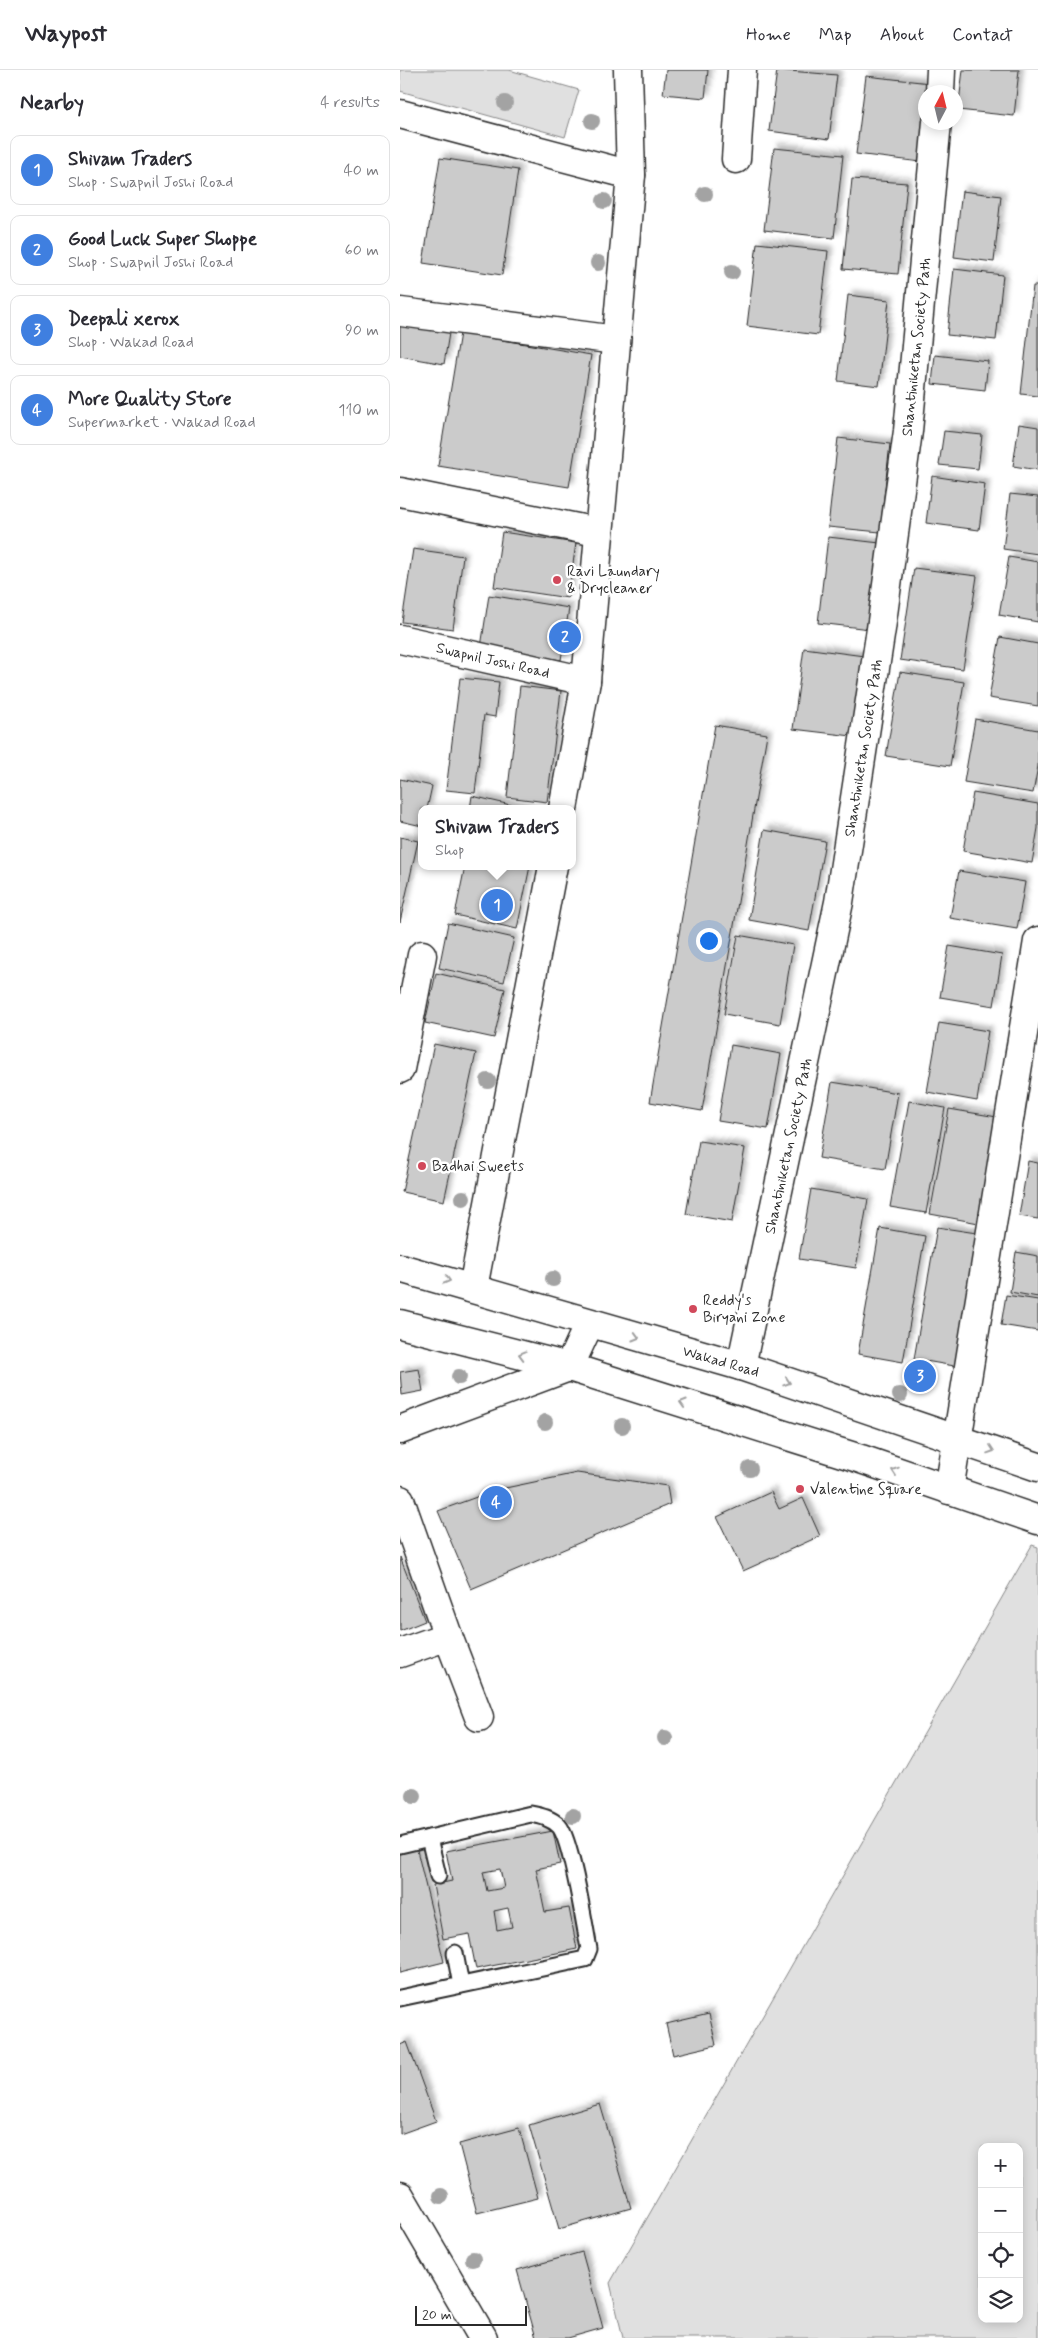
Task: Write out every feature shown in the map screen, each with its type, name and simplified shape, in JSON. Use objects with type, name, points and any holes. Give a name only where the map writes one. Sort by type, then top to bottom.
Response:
[{"type":"street","points":[[564,805],[586,681],[597,532],[631,175],[628,70]]},
{"type":"street","points":[[736,159],[742,70]]},
{"type":"street","points":[[940,85],[941,70]]},
{"type":"street","points":[[400,114],[631,175]]},
{"type":"street","name":"Shantiniketan Society Path","points":[[741,1366],[839,902],[881,629],[908,431],[936,130]]},
{"type":"street","points":[[401,312],[616,340]]},
{"type":"street","points":[[400,492],[597,532]]},
{"type":"street","name":"Swapnil Joshi Road","points":[[400,639],[586,681]]},
{"type":"street","points":[[474,1288],[552,870]]},
{"type":"street","points":[[949,1490],[959,1439],[1038,941]]},
{"type":"street","points":[[400,1069],[422,955]]},
{"type":"street","name":"Wakad Road","points":[[400,1268],[474,1288],[589,1324],[741,1366],[1038,1467]]},
{"type":"street","points":[[400,1324],[569,1367],[833,1450],[1038,1520]]},
{"type":"street","points":[[400,1430],[569,1367],[589,1324]]},
{"type":"street","points":[[400,1500],[479,1717]]},
{"type":"street","points":[[400,1653],[448,1636]]},
{"type":"street","points":[[400,2196],[483,2338]]},
{"type":"lane","points":[[400,1845],[531,1814],[545,1816],[559,1826],[571,1860],[589,1949],[585,1959],[400,1998]]},
{"type":"lane","points":[[429,1838],[438,1876]]},
{"type":"lane","points":[[455,1953],[461,1985]]},
{"type":"shaded area","points":[[400,70],[509,70],[579,90],[565,137],[400,91]]},
{"type":"shaded area","points":[[1032,1545],[1038,1547],[1038,2338],[623,2338],[610,2283]]},
{"type":"building","points":[[666,70],[708,70],[705,98],[663,94]]},
{"type":"building","points":[[777,70],[837,75],[829,139],[769,131]]},
{"type":"building","points":[[963,70],[1019,70],[1014,116],[963,111],[963,85],[961,85]]},
{"type":"building","points":[[866,76],[930,83],[930,85],[918,85],[918,130],[925,130],[921,162],[856,154]]},
{"type":"building","points":[[774,148],[843,155],[834,238],[764,230]]},
{"type":"building","points":[[440,158],[518,170],[502,275],[423,263]]},
{"type":"building","points":[[852,179],[907,183],[898,274],[843,269]]},
{"type":"building","points":[[962,191],[1001,196],[994,262],[954,257]]},
{"type":"building","points":[[757,243],[828,251],[818,335],[747,326]]},
{"type":"building","points":[[954,269],[1003,275],[996,340],[947,335]]},
{"type":"building","points":[[1033,286],[1038,286],[1038,396],[1021,394]]},
{"type":"building","points":[[848,295],[889,300],[879,386],[838,381]]},
{"type":"building","points":[[400,319],[450,327],[444,364],[400,356]]},
{"type":"building","points":[[460,333],[591,355],[569,487],[438,466]]},
{"type":"building","points":[[935,355],[988,361],[985,390],[932,384]]},
{"type":"building","points":[[1019,424],[1038,427],[1038,470],[1013,466]]},
{"type":"building","points":[[944,431],[982,435],[978,469],[939,465]]},
{"type":"building","points":[[838,438],[890,444],[880,532],[828,527]]},
{"type":"building","points":[[932,476],[985,484],[979,530],[926,523]]},
{"type":"building","points":[[1010,494],[1038,497],[1038,554],[1003,549]]},
{"type":"building","points":[[502,532],[576,543],[568,598],[494,587]]},
{"type":"building","points":[[828,537],[880,543],[870,629],[818,623]]},
{"type":"building","points":[[413,549],[463,556],[453,629],[402,622]]},
{"type":"building","points":[[1009,557],[1038,562],[1038,622],[999,615]]},
{"type":"building","points":[[914,568],[977,576],[963,669],[900,660]]},
{"type":"building","points":[[489,595],[569,608],[561,660],[481,647]]},
{"type":"building","points":[[1000,637],[1038,644],[1038,706],[989,698]]},
{"type":"building","points":[[804,648],[864,656],[852,736],[793,729]]},
{"type":"building","points":[[900,672],[964,682],[950,766],[886,756]]},
{"type":"building","points":[[460,678],[499,682],[495,717],[484,715],[475,793],[446,790]]},
{"type":"building","points":[[520,686],[561,691],[547,802],[507,797]]},
{"type":"building","points":[[975,719],[1038,730],[1038,766],[1033,793],[964,782]]},
{"type":"building","points":[[715,725],[767,734],[702,1111],[650,1102]]},
{"type":"building","points":[[400,779],[432,786],[428,805],[418,805],[418,825],[400,821]]},
{"type":"building","points":[[973,793],[1038,804],[1038,828],[1032,863],[963,851]]},
{"type":"building","points":[[472,796],[511,805],[471,805]]},
{"type":"building","points":[[764,830],[825,841],[809,931],[749,920]]},
{"type":"building","points":[[400,837],[418,841],[400,922]]},
{"type":"building","points":[[464,870],[529,870],[517,929],[455,915]]},
{"type":"building","points":[[959,871],[1025,882],[1017,929],[950,918]]},
{"type":"building","points":[[448,923],[514,938],[504,982],[439,968]]},
{"type":"building","points":[[738,935],[793,945],[780,1024],[724,1014]]},
{"type":"building","points":[[949,946],[1002,955],[994,1006],[940,997]]},
{"type":"building","points":[[436,973],[505,989],[494,1038],[425,1023]]},
{"type":"building","points":[[939,1023],[988,1031],[977,1101],[927,1092]]},
{"type":"building","points":[[434,1044],[476,1053],[444,1201],[402,1192]]},
{"type":"building","points":[[731,1045],[781,1054],[768,1129],[718,1121]]},
{"type":"building","points":[[832,1082],[898,1093],[885,1169],[819,1158]]},
{"type":"building","points":[[909,1101],[945,1108],[926,1213],[890,1207]]},
{"type":"building","points":[[949,1109],[1003,1118],[984,1224],[930,1214]]},
{"type":"building","points":[[699,1141],[745,1148],[732,1222],[686,1214]]},
{"type":"building","points":[[1028,1161],[1038,1163],[1038,1219],[1019,1216]]},
{"type":"building","points":[[811,1189],[868,1199],[856,1268],[799,1259]]},
{"type":"building","points":[[937,1227],[983,1234],[960,1367],[914,1359]]},
{"type":"building","points":[[880,1228],[925,1236],[903,1362],[858,1354]]},
{"type":"building","points":[[1016,1252],[1038,1256],[1038,1297],[1010,1292]]},
{"type":"building","points":[[1006,1295],[1038,1300],[1038,1331],[1001,1325]]},
{"type":"building","points":[[419,1369],[423,1391],[402,1395],[400,1372]]},
{"type":"building","points":[[577,1473],[667,1486],[670,1504],[471,1589],[438,1511],[496,1490]]},
{"type":"building","points":[[771,1492],[779,1509],[803,1498],[820,1536],[743,1571],[717,1517]]},
{"type":"building","points":[[400,1557],[425,1621],[400,1631]]},
{"type":"building","points":[[553,1831],[560,1864],[536,1869],[545,1912],[569,1908],[577,1949],[476,1969],[469,1934],[443,1939],[433,1885],[452,1881],[446,1851]],"holes":[[[500,1869],[504,1888],[487,1891],[483,1872]],[[508,1908],[512,1927],[497,1930],[494,1911]]]},
{"type":"building","points":[[416,1846],[444,1962],[400,1973],[400,1850]]},
{"type":"building","points":[[709,2014],[716,2045],[673,2055],[666,2024]]},
{"type":"building","points":[[407,2042],[436,2121],[400,2134],[400,2045]]},
{"type":"building","points":[[600,2104],[631,2208],[559,2229],[529,2125]]},
{"type":"building","points":[[519,2128],[538,2198],[477,2213],[459,2144]]},
{"type":"building","points":[[582,2252],[603,2328],[568,2338],[536,2338],[517,2270]]},
{"type":"place","name":"Ravi Laundary & Drycleaner","points":[[557,580]]},
{"type":"place","name":"Good Luck Super Shoppe","points":[[565,637]]},
{"type":"place","name":"Shivam Traders","points":[[497,905]]},
{"type":"place","name":"Badhai Sweets","points":[[422,1166]]},
{"type":"place","name":"Reddy's Biryani Zone","points":[[693,1309]]},
{"type":"place","name":"Deepali xerox","points":[[920,1376]]},
{"type":"place","name":"Valentine Square","points":[[800,1489]]},
{"type":"place","name":"More Quality Store","points":[[496,1502]]}]
